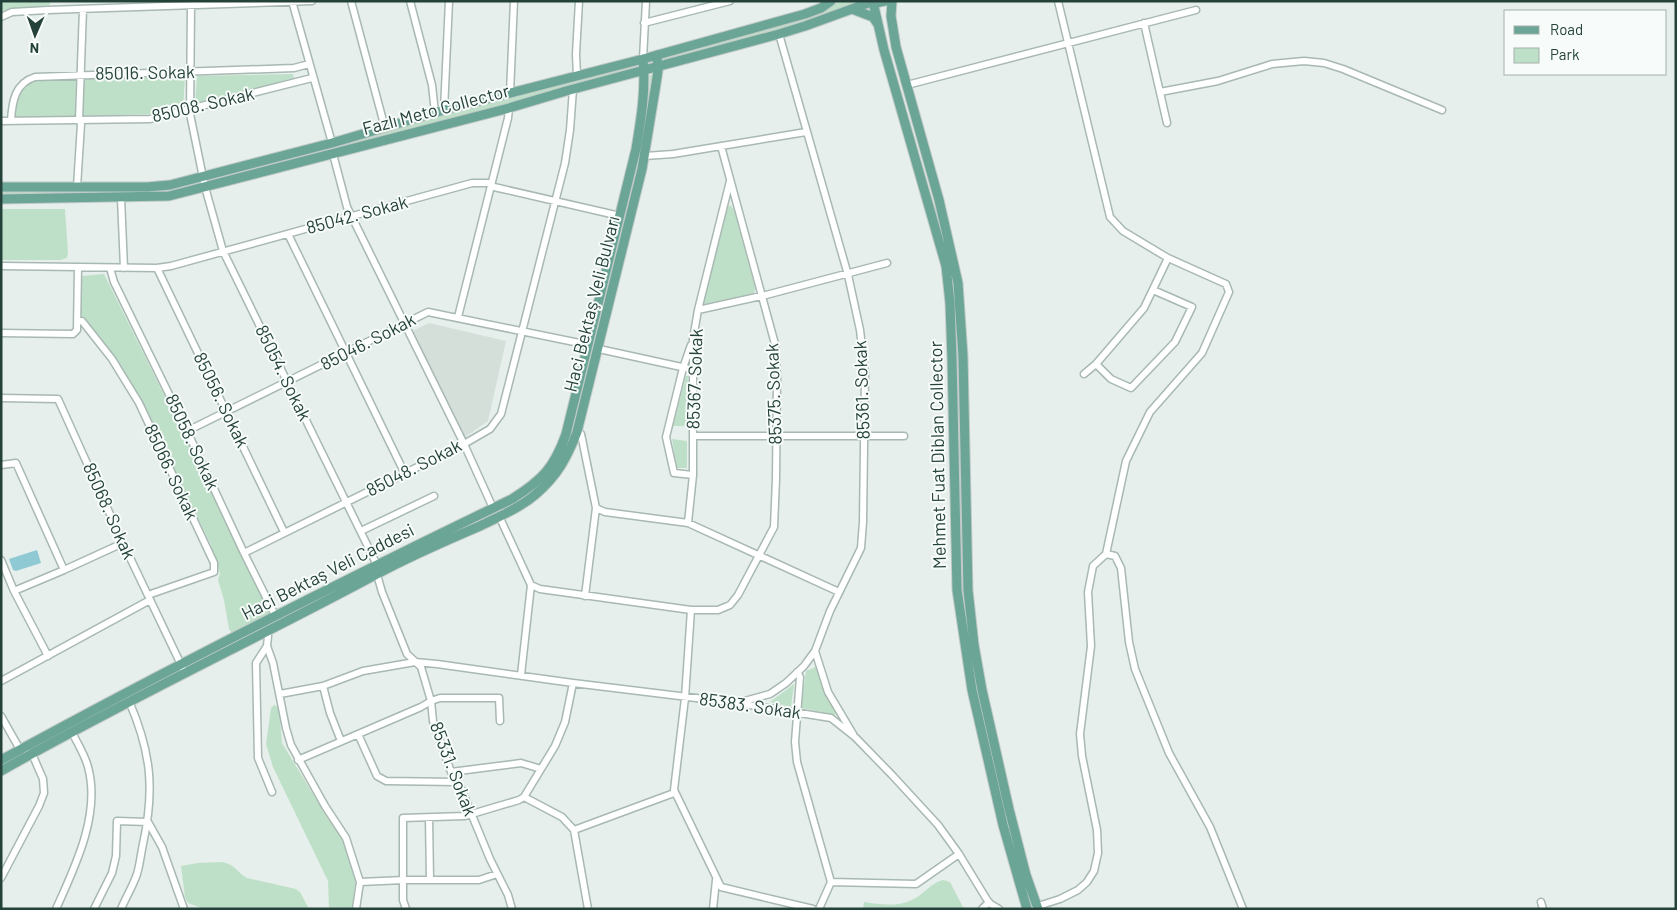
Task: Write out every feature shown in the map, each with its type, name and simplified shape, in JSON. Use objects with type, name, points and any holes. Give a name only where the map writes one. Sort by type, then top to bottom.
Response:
[{"type":"main road","name":"Fazlı Meto Collector","points":[[1,187],[162,186],[204,177],[332,144],[439,111],[643,59],[805,14],[822,8],[831,1]]},
{"type":"main road","name":"Fazlı Meto Collector","points":[[1,198],[169,196],[509,108],[779,34],[871,2],[885,1]]},
{"type":"main road","name":"Mehmet Fuat Diblan Collector","points":[[892,1],[891,16],[896,47],[939,200],[958,283],[963,356],[968,590],[974,645],[982,690],[1033,908]]},
{"type":"main road","name":"Mehmet Fuat Diblan Collector","points":[[871,2],[946,266],[951,321],[957,590],[972,690],[1003,825],[1033,908]]},
{"type":"main road","points":[[852,8],[873,17],[878,26]]},
{"type":"main road","points":[[657,55],[658,67]]},
{"type":"main road","name":"Haci Bektaş Veli Bulvarı","points":[[589,345],[636,150],[643,110],[643,59]]},
{"type":"main road","name":"Haci Bektaş Veli Bulvarı","points":[[500,516],[534,496],[557,473],[568,456],[577,432],[599,349],[645,156],[658,67]]},
{"type":"main road","name":"Haci Bektaş Veli Caddesi","points":[[1,771],[276,617],[376,569],[530,488],[547,472],[558,455],[566,434],[589,345]]},
{"type":"main road","name":"Haci Bektaş Veli Caddesi","points":[[1,760],[183,669],[267,632],[376,569],[500,516]]},
{"type":"street","points":[[1,18],[12,12],[312,1]]},
{"type":"street","points":[[351,1],[385,128]]},
{"type":"street","points":[[410,1],[439,111]]},
{"type":"street","points":[[439,111],[449,1]]},
{"type":"street","points":[[510,94],[514,1]]},
{"type":"street","points":[[578,76],[576,54],[579,1]]},
{"type":"street","points":[[643,59],[646,1]]},
{"type":"street","points":[[644,23],[730,1]]},
{"type":"street","points":[[1033,908],[1060,899],[1078,890],[1087,882],[1094,871],[1098,854],[1097,830],[1082,756],[1080,734],[1091,646],[1088,592],[1093,566],[1106,554],[1126,461],[1150,412],[1202,353],[1228,292],[1226,284],[1168,258],[1123,232],[1110,217],[1058,1]]},
{"type":"street","points":[[292,2],[332,144]]},
{"type":"street","name":"85054. Sokak","points":[[191,6],[190,110],[205,187],[223,251],[361,532],[376,569]]},
{"type":"street","points":[[77,187],[81,124],[79,120],[83,9]]},
{"type":"street","points":[[907,86],[1196,10]]},
{"type":"street","points":[[1144,24],[1168,124]]},
{"type":"street","name":"85361. Sokak","points":[[737,703],[770,694],[786,683],[815,651],[830,612],[860,548],[863,522],[865,373],[860,330],[848,275],[779,34]]},
{"type":"street","points":[[1160,92],[1218,80],[1272,64],[1304,61],[1324,63],[1343,69],[1442,110]]},
{"type":"street","name":"85016. Sokak","points":[[11,121],[15,94],[22,84],[28,79],[35,77],[190,73],[294,68],[309,64]]},
{"type":"street","name":"85008. Sokak","points":[[1,121],[150,120],[312,78]]},
{"type":"street","name":"85048. Sokak","points":[[244,553],[464,444],[490,429],[501,414],[555,202],[570,130],[573,89]]},
{"type":"street","points":[[458,318],[509,108]]},
{"type":"street","points":[[645,156],[673,154],[806,132]]},
{"type":"street","name":"85375. Sokak","points":[[531,585],[540,589],[585,596],[691,610],[718,610],[730,604],[738,595],[774,527],[776,479],[775,344],[721,146]]},
{"type":"street","points":[[333,154],[347,206],[464,444],[493,508]]},
{"type":"street","name":"85367. Sokak","points":[[688,523],[692,475],[693,338],[698,310],[730,180]]},
{"type":"street","name":"85042. Sokak","points":[[1,266],[157,268],[172,266],[472,183],[488,183],[494,187],[620,216]]},
{"type":"street","points":[[121,198],[124,268]]},
{"type":"street","points":[[288,234],[405,474]]},
{"type":"street","points":[[1084,374],[1096,364],[1144,308],[1168,258]]},
{"type":"street","points":[[698,310],[848,275],[887,263]]},
{"type":"street","points":[[1,333],[73,334],[77,330],[78,321],[78,267]]},
{"type":"street","name":"85058. Sokak","points":[[110,268],[114,282],[276,617]]},
{"type":"street","name":"85056. Sokak","points":[[157,268],[284,532]]},
{"type":"street","points":[[1096,364],[1112,379],[1131,388],[1175,342],[1192,307],[1153,290]]},
{"type":"street","name":"85046. Sokak","points":[[187,431],[428,312],[589,345]]},
{"type":"street","name":"85066. Sokak","points":[[78,321],[82,321],[112,359],[139,403],[214,563],[214,572],[149,597]]},
{"type":"street","points":[[692,475],[674,473],[666,437],[683,368],[693,338]]},
{"type":"street","points":[[599,349],[692,369]]},
{"type":"street","name":"85068. Sokak","points":[[1,398],[58,399],[123,543],[183,669]]},
{"type":"street","points":[[577,432],[580,434],[596,508],[585,596]]},
{"type":"street","points":[[693,436],[904,436]]},
{"type":"street","points":[[1,465],[16,463],[64,570]]},
{"type":"street","points":[[361,532],[434,496]]},
{"type":"street","points":[[596,508],[605,512],[688,523],[839,592]]},
{"type":"street","points":[[500,516],[531,585],[521,675]]},
{"type":"street","points":[[14,591],[123,543]]},
{"type":"street","points":[[1106,554],[1115,556],[1121,568],[1129,642],[1135,669],[1146,698],[1169,752],[1210,827],[1243,909]]},
{"type":"street","points":[[1,560],[14,591],[48,656]]},
{"type":"street","name":"85331. Sokak","points":[[376,569],[382,592],[407,654],[422,667],[431,700],[433,721],[451,772],[508,895],[512,909]]},
{"type":"street","points":[[1,681],[149,597]]},
{"type":"street","points":[[691,610],[685,698],[674,793],[721,888],[813,909]]},
{"type":"street","points":[[267,632],[267,646],[273,662],[291,745],[325,806],[346,838],[360,882],[356,909]]},
{"type":"street","points":[[267,646],[256,663],[258,758],[272,792]]},
{"type":"street","points":[[815,651],[828,692],[854,737]]},
{"type":"street","name":"85383. Sokak","points":[[280,694],[323,686],[364,671],[415,662],[685,698],[737,703],[831,718],[854,737],[938,825],[989,902],[999,909]]},
{"type":"street","points":[[797,672],[800,677],[794,742],[797,762],[832,882],[819,909]]},
{"type":"street","points":[[406,909],[404,900],[403,818],[470,815],[524,797],[555,746],[565,722],[573,683]]},
{"type":"street","points":[[323,686],[330,713],[341,741]]},
{"type":"street","points":[[298,760],[422,707],[431,700],[452,697],[499,698],[500,721]]},
{"type":"street","points":[[121,909],[137,874],[148,822],[150,800],[150,776],[145,746],[129,701]]},
{"type":"street","points":[[1,716],[18,746],[31,754],[43,779],[44,793],[40,806],[31,819],[1,878]]},
{"type":"street","points":[[55,908],[86,838],[90,802],[88,766],[72,732]]},
{"type":"street","points":[[358,734],[378,776],[386,781],[457,782]]},
{"type":"street","points":[[451,772],[521,763],[541,769]]},
{"type":"street","points":[[574,830],[674,793]]},
{"type":"street","points":[[524,797],[562,817],[574,830],[588,909]]},
{"type":"street","points":[[429,818],[430,880]]},
{"type":"street","points":[[94,909],[112,873],[116,856],[117,821],[148,822]]},
{"type":"street","points":[[148,822],[162,848],[184,909]]},
{"type":"street","points":[[832,882],[916,884],[959,854]]},
{"type":"street","points":[[360,882],[478,880],[498,874]]},
{"type":"street","points":[[713,909],[716,880]]},
{"type":"street","points":[[982,909],[989,902]]},
{"type":"shaded area","points":[[429,323],[506,341],[488,421],[465,437],[413,331]]},
{"type":"green space","points":[[1,1],[50,1],[50,5],[1,11]]},
{"type":"green space","points":[[839,1],[861,1],[793,26],[661,62],[660,59],[809,17],[830,8]]},
{"type":"green space","points":[[638,65],[639,69],[453,120],[212,181],[211,179],[450,113]]},
{"type":"green space","points":[[293,74],[294,78],[195,104],[197,76]]},
{"type":"green space","points":[[650,75],[653,75],[640,160],[572,436],[555,471],[533,492],[513,505],[386,564],[471,522],[553,469],[563,453],[570,436],[637,160],[649,95]]},
{"type":"green space","points":[[185,77],[183,109],[151,114],[83,116],[84,79]]},
{"type":"green space","points":[[76,78],[75,117],[15,118],[21,93],[27,86],[43,79]]},
{"type":"green space","points":[[197,183],[198,186],[175,191],[126,194],[1,194],[1,191],[160,191]]},
{"type":"green space","points":[[730,205],[734,210],[755,288],[754,294],[703,304],[728,207]]},
{"type":"green space","points":[[1,209],[65,209],[67,258],[60,260],[1,260]]},
{"type":"green space","points":[[104,274],[223,514],[270,614],[233,634],[229,629],[218,580],[220,573],[211,545],[136,392],[101,338],[81,315],[82,276]]},
{"type":"green space","points":[[686,376],[688,376],[687,426],[673,426]]},
{"type":"green space","points":[[672,439],[687,441],[687,468],[677,468]]},
{"type":"green space","points":[[816,667],[825,693],[838,715],[801,708],[806,671]]},
{"type":"green space","points":[[794,684],[791,707],[770,702]]},
{"type":"green space","points":[[274,705],[279,707],[282,743],[328,819],[344,836],[356,875],[352,909],[329,909],[328,881],[273,767],[266,744],[271,708]]},
{"type":"green space","points":[[222,862],[234,867],[247,878],[296,889],[300,892],[309,909],[204,909],[188,903],[185,897],[181,866]]},
{"type":"green space","points":[[943,880],[950,882],[964,909],[863,909],[864,902],[886,905],[907,902]]},
{"type":"water","points":[[37,550],[41,563],[16,571],[13,570],[9,559]]}]
